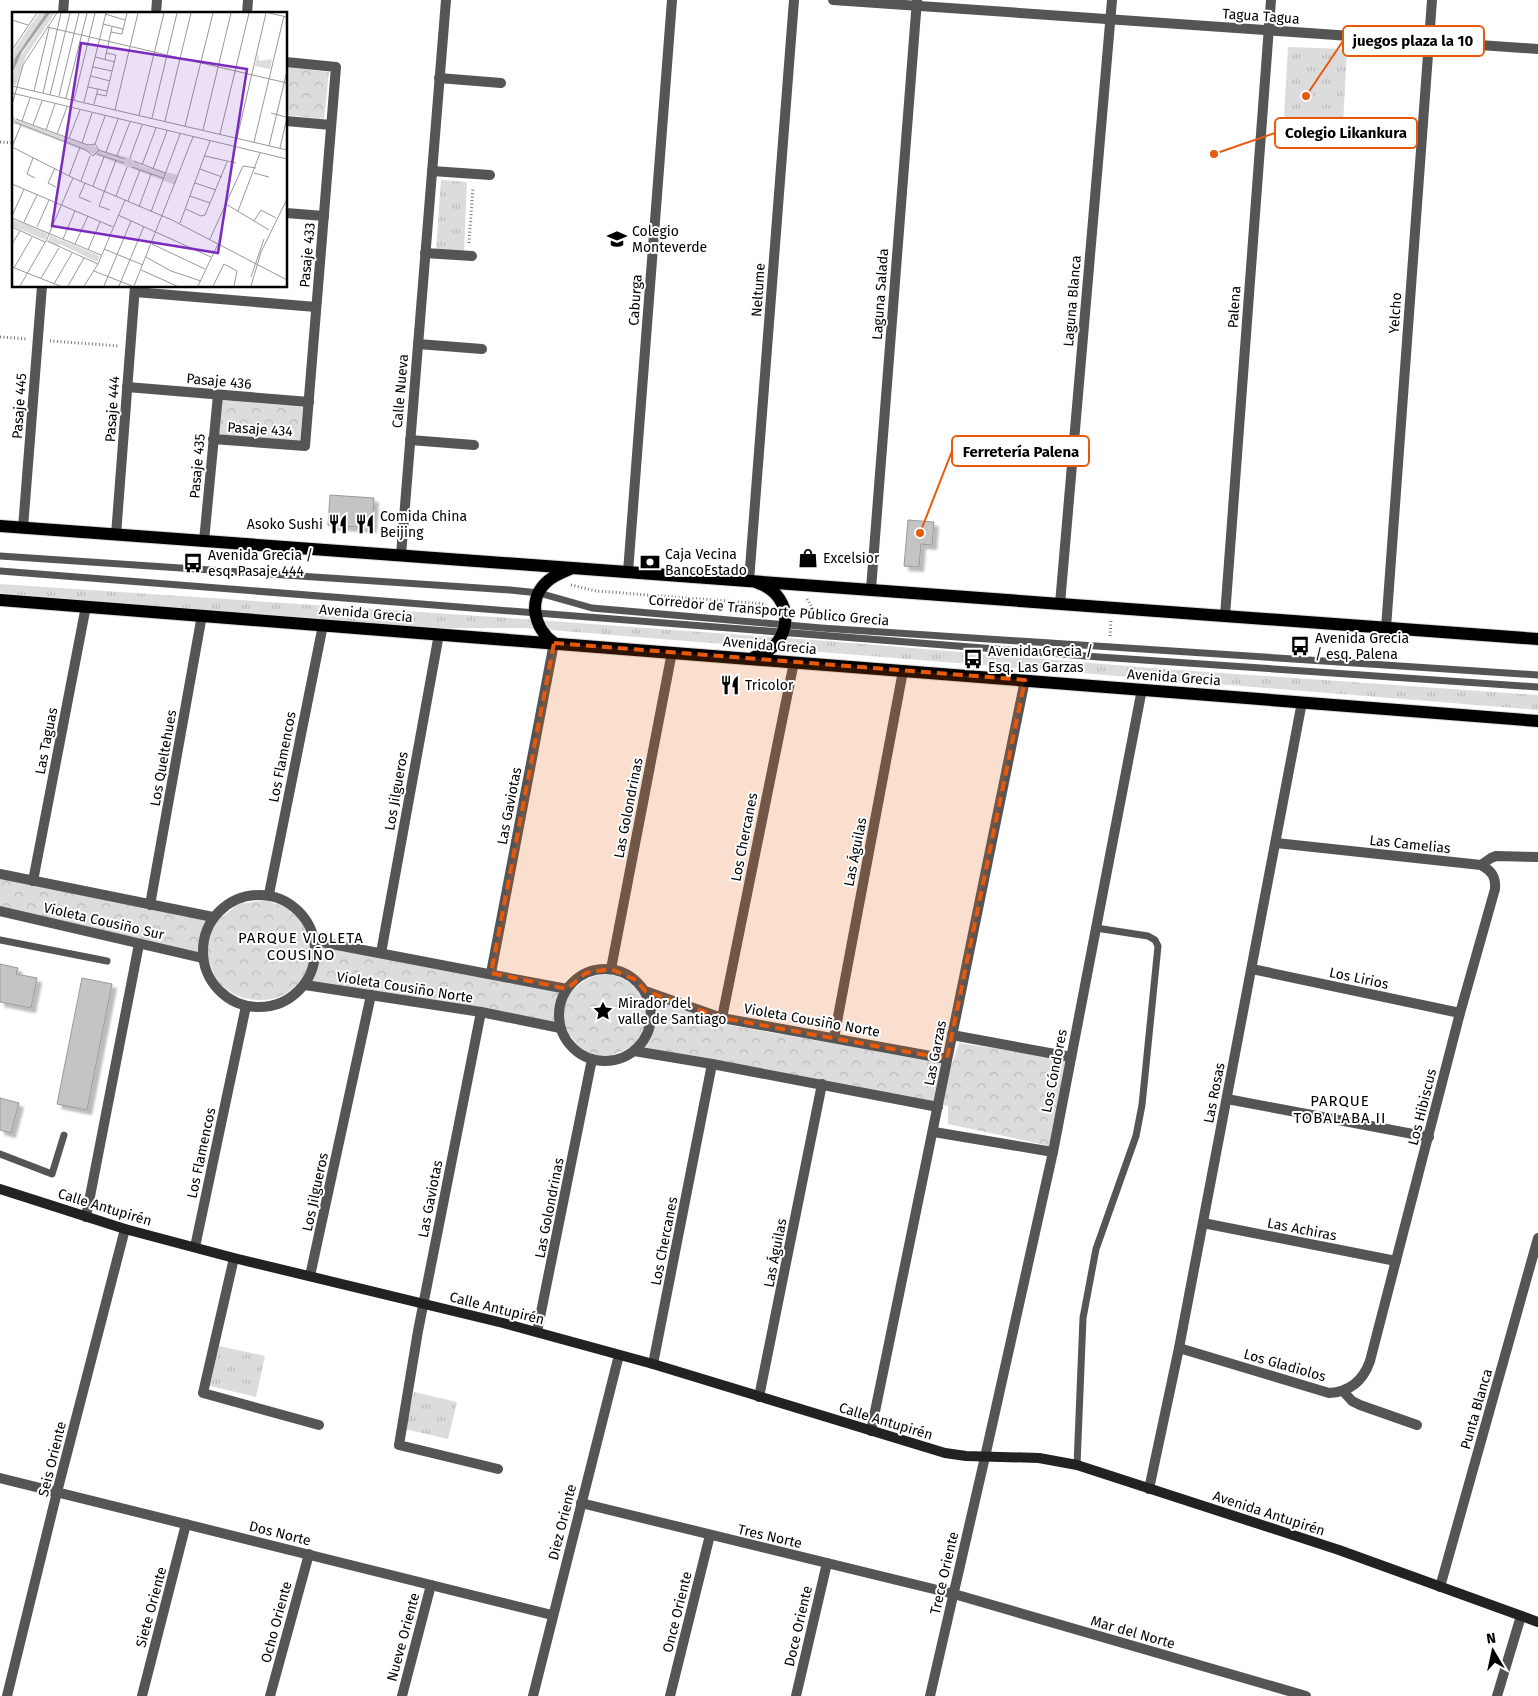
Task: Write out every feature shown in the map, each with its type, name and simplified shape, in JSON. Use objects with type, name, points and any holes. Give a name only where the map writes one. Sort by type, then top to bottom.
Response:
[{"type":"main road","points":[[0,526],[1538,639]]},
{"type":"main road","points":[[554,643],[545,637],[540,630],[535,613],[536,599],[549,580],[572,568]]},
{"type":"main road","points":[[736,658],[748,658],[766,652],[775,646],[784,628],[783,606],[775,593],[763,585],[749,581]]},
{"type":"main road","name":"Avenida Grecia","points":[[0,600],[1538,721]]},
{"type":"street","name":"Calle Nueva","points":[[401,555],[446,0]]},
{"type":"street","name":"Caburga","points":[[628,572],[672,0]]},
{"type":"street","name":"Neltume","points":[[749,581],[794,0]]},
{"type":"street","name":"Tagua Tagua","points":[[834,0],[916,3],[1111,19],[1538,49]]},
{"type":"street","name":"Laguna Blanca","points":[[1060,604],[1112,0]]},
{"type":"street","name":"Palena","points":[[1225,616],[1271,0]]},
{"type":"street","name":"Yelcho","points":[[1386,628],[1432,0]]},
{"type":"street","name":"Laguna Salada","points":[[871,589],[916,3]]},
{"type":"street","name":"Pasaje 433","points":[[288,62],[336,66],[305,446]]},
{"type":"street","points":[[439,78],[501,83]]},
{"type":"street","points":[[288,121],[331,125]]},
{"type":"street","points":[[432,171],[490,175]]},
{"type":"street","points":[[288,213],[324,216]]},
{"type":"street","points":[[425,253],[470,256]]},
{"type":"street","name":"Pasaje 445","points":[[23,528],[42,288]]},
{"type":"street","points":[[135,289],[316,307]]},
{"type":"street","name":"Pasaje 444","points":[[116,535],[135,289]]},
{"type":"street","name":"Calle Nueva","points":[[418,344],[482,349]]},
{"type":"street","name":"Pasaje 436","points":[[127,387],[309,402]]},
{"type":"street","name":"Pasaje 435","points":[[204,541],[218,394]]},
{"type":"street","name":"Pasaje 434","points":[[214,439],[305,446]]},
{"type":"street","name":"Calle Nueva","points":[[410,440],[474,445]]},
{"type":"street","name":"Las Taguas","points":[[33,881],[86,606]]},
{"type":"street","name":"Los Queltehues","points":[[150,905],[202,615]]},
{"type":"street","name":"Los Flamencos","points":[[269,894],[322,625]]},
{"type":"street","name":"Los Jilgueros","points":[[381,954],[439,634]]},
{"type":"street","name":"Las Gaviotas","points":[[490,973],[554,643]]},
{"type":"street","name":"Las Golondrinas","points":[[611,969],[672,652]]},
{"type":"street","name":"Los Chercanes","points":[[722,1018],[794,662]]},
{"type":"street","name":"Las Águilas","points":[[834,1038],[903,671]]},
{"type":"street","name":"Las Garzas","points":[[871,1431],[934,1132],[947,1059],[1025,680]]},
{"type":"street","name":"Los Cóndores","points":[[985,1457],[1053,1152],[1142,690]]},
{"type":"street","name":"Las Rosas","points":[[1149,1489],[1179,1348],[1302,702]]},
{"type":"street","name":"Las Camelias","points":[[1276,843],[1481,865],[1496,856],[1538,857]]},
{"type":"street","name":"Los Hibiscus","points":[[1344,1391],[1360,1380],[1370,1361],[1460,1013],[1495,889],[1495,877],[1488,869],[1481,865]]},
{"type":"street","points":[[0,874],[213,917]]},
{"type":"street","points":[[269,894],[291,902],[307,919],[316,941],[315,964],[304,985],[288,1000],[268,1007],[246,1006],[225,997],[210,980],[202,958],[204,936],[213,917],[238,897],[269,894]]},
{"type":"street","name":"Violeta Cousiño Sur","points":[[0,911],[202,958]]},
{"type":"street","name":"Violeta Cousiño Norte","points":[[316,941],[567,989]]},
{"type":"street","points":[[86,1217],[139,944]]},
{"type":"street","points":[[598,969],[611,969],[624,973],[636,980],[645,991],[650,1003],[652,1016],[650,1030],[643,1042],[634,1051],[622,1058],[607,1061],[592,1059],[578,1053],[567,1042],[560,1028],[559,1014],[561,1001],[567,989],[575,980],[586,973],[598,969]]},
{"type":"street","name":"Los Lirios","points":[[1252,969],[1460,1013]]},
{"type":"street","name":"Violeta Cousiño Norte","points":[[304,985],[481,1012],[560,1028]]},
{"type":"street","name":"Violeta Cousiño Norte","points":[[645,991],[722,1018],[947,1059]]},
{"type":"street","name":"Los Jilgueros","points":[[310,1276],[370,995]]},
{"type":"street","name":"Los Flamencos","points":[[195,1247],[246,1006]]},
{"type":"street","name":"Las Gaviotas","points":[[481,1012],[424,1304],[399,1446],[498,1469]]},
{"type":"street","points":[[952,1035],[1071,1056]]},
{"type":"street","points":[[634,1051],[822,1084],[938,1107]]},
{"type":"street","name":"Las Golondrinas","points":[[537,1332],[592,1059]]},
{"type":"street","name":"Los Chercanes","points":[[653,1364],[712,1064]]},
{"type":"street","name":"Las Águilas","points":[[759,1397],[822,1084]]},
{"type":"street","points":[[1227,1099],[1429,1137]]},
{"type":"street","points":[[934,1132],[1053,1152]]},
{"type":"street","name":"Calle Antupirén","points":[[0,1189],[126,1229],[234,1258],[537,1332],[653,1364],[945,1453],[985,1457]]},
{"type":"street","name":"Las Achiras","points":[[1203,1223],[1396,1261]]},
{"type":"street","name":"Seis Oriente","points":[[7,1696],[57,1492],[126,1229]]},
{"type":"street","name":"Punta Blanca","points":[[1440,1587],[1538,1238]]},
{"type":"street","points":[[234,1258],[203,1393],[319,1426]]},
{"type":"street","name":"Los Gladiolos","points":[[1179,1348],[1320,1391],[1329,1393],[1344,1391]]},
{"type":"street","name":"Diez Oriente","points":[[533,1696],[618,1355]]},
{"type":"street","points":[[1344,1391],[1352,1401],[1360,1405],[1417,1425]]},
{"type":"street","name":"Avenida Antupirén","points":[[985,1457],[1039,1458],[1077,1465],[1339,1550],[1538,1622]]},
{"type":"street","name":"Trece Oriente","points":[[930,1696],[985,1457]]},
{"type":"street","name":"Dos Norte","points":[[0,1478],[552,1615]]},
{"type":"street","name":"Tres Norte","points":[[581,1504],[954,1594]]},
{"type":"street","name":"Siete Oriente","points":[[142,1696],[186,1524]]},
{"type":"street","name":"Once Oriente","points":[[670,1696],[710,1535]]},
{"type":"street","name":"Ocho Oriente","points":[[270,1696],[309,1554]]},
{"type":"street","name":"Doce Oriente","points":[[796,1696],[827,1563]]},
{"type":"street","name":"Nueve Oriente","points":[[402,1696],[431,1585]]},
{"type":"street","name":"Mar del Norte","points":[[954,1594],[1306,1696]]},
{"type":"street","points":[[1497,1696],[1521,1616]]},
{"type":"lane","name":"Corredor de Transporte Público Grecia","points":[[0,556],[539,593],[592,608],[784,628],[1109,658],[1538,688]]},
{"type":"lane","name":"Corredor de Transporte Público Grecia","points":[[0,571],[535,613],[854,631],[1538,675]]},
{"type":"lane","points":[[1077,1465],[1083,1318],[1096,1250],[1136,1136],[1142,1105],[1158,946],[1155,940],[1148,936],[1096,928]]},
{"type":"lane","points":[[0,940],[107,960]]},
{"type":"lane","points":[[0,1154],[52,1174],[64,1135]]},
{"type":"path","points":[[470,256],[474,174]]},
{"type":"path","points":[[0,337],[130,346]]},
{"type":"highlighted area","points":[[554,643],[1025,680],[947,1059],[722,1018],[645,991],[636,980],[611,969],[586,973],[567,989],[491,973]]},
{"type":"green space","points":[[1288,47],[1347,49],[1343,124],[1284,118]]},
{"type":"green space","points":[[288,67],[329,72],[324,119],[288,115]]},
{"type":"green space","points":[[441,180],[467,182],[464,253],[436,251]]},
{"type":"green space","points":[[222,400],[303,407],[300,443],[219,435]]},
{"type":"green space","points":[[0,584],[495,617],[827,641],[1164,669],[1538,695],[1538,710],[525,628],[426,628],[0,594]]},
{"type":"green space","name":"PARQUE VIOLETA COUSIÑO","points":[[0,877],[218,920],[239,904],[265,900],[286,907],[302,922],[310,942],[571,992],[589,979],[597,975],[606,974],[624,979],[641,994],[722,1024],[952,1064],[959,1043],[1066,1059],[1050,1146],[948,1124],[948,1106],[631,1046],[611,1055],[593,1054],[577,1044],[565,1026],[300,982],[287,993],[276,998],[266,1000],[246,999],[228,990],[221,984],[215,976],[208,957],[0,910]]},
{"type":"green space","points":[[219,1346],[265,1356],[256,1397],[210,1386]]},
{"type":"green space","points":[[414,1392],[457,1402],[448,1439],[405,1429]]},
{"type":"building","points":[[330,495],[374,498],[372,528],[328,525]]},
{"type":"building","points":[[908,520],[934,522],[932,545],[921,544],[919,567],[904,566]]},
{"type":"building","points":[[0,964],[18,968],[16,974],[37,978],[31,1008],[0,1002]]},
{"type":"building","points":[[82,978],[112,984],[87,1110],[57,1104]]},
{"type":"building","points":[[0,1098],[19,1103],[11,1133],[0,1130]]},
{"type":"place","name":"juegos plaza la 10","points":[[1306,96]]},
{"type":"place","name":"Colegio Likankura","points":[[1214,154]]},
{"type":"place","name":"Colegio Monteverde","points":[[617,239]]},
{"type":"place","name":"Asoko Sushi","points":[[338,524]]},
{"type":"place","name":"Comida China Beijing","points":[[365,524]]},
{"type":"place","name":"Ferretería Palena","points":[[920,533]]},
{"type":"place","name":"Excelsior","points":[[808,558]]},
{"type":"place","name":"Caja Vecina BancoEstado","points":[[650,562]]},
{"type":"place","name":"Avenida Grecia / esq. Pasaje 444","points":[[193,563]]},
{"type":"place","name":"Avenida Grecia / esq. Palena","points":[[1300,646]]},
{"type":"place","name":"Avenida Grecia / Esq. Las Garzas","points":[[973,659]]},
{"type":"place","name":"Tricolor","points":[[730,685]]},
{"type":"place","name":"Mirador del valle de Santiago","points":[[603,1011]]},
{"type":"district","name":"PARQUE VIOLETA COUSIÑO","points":[[301,946]]},
{"type":"district","name":"PARQUE TOBALABA II","points":[[1340,1110]]}]
